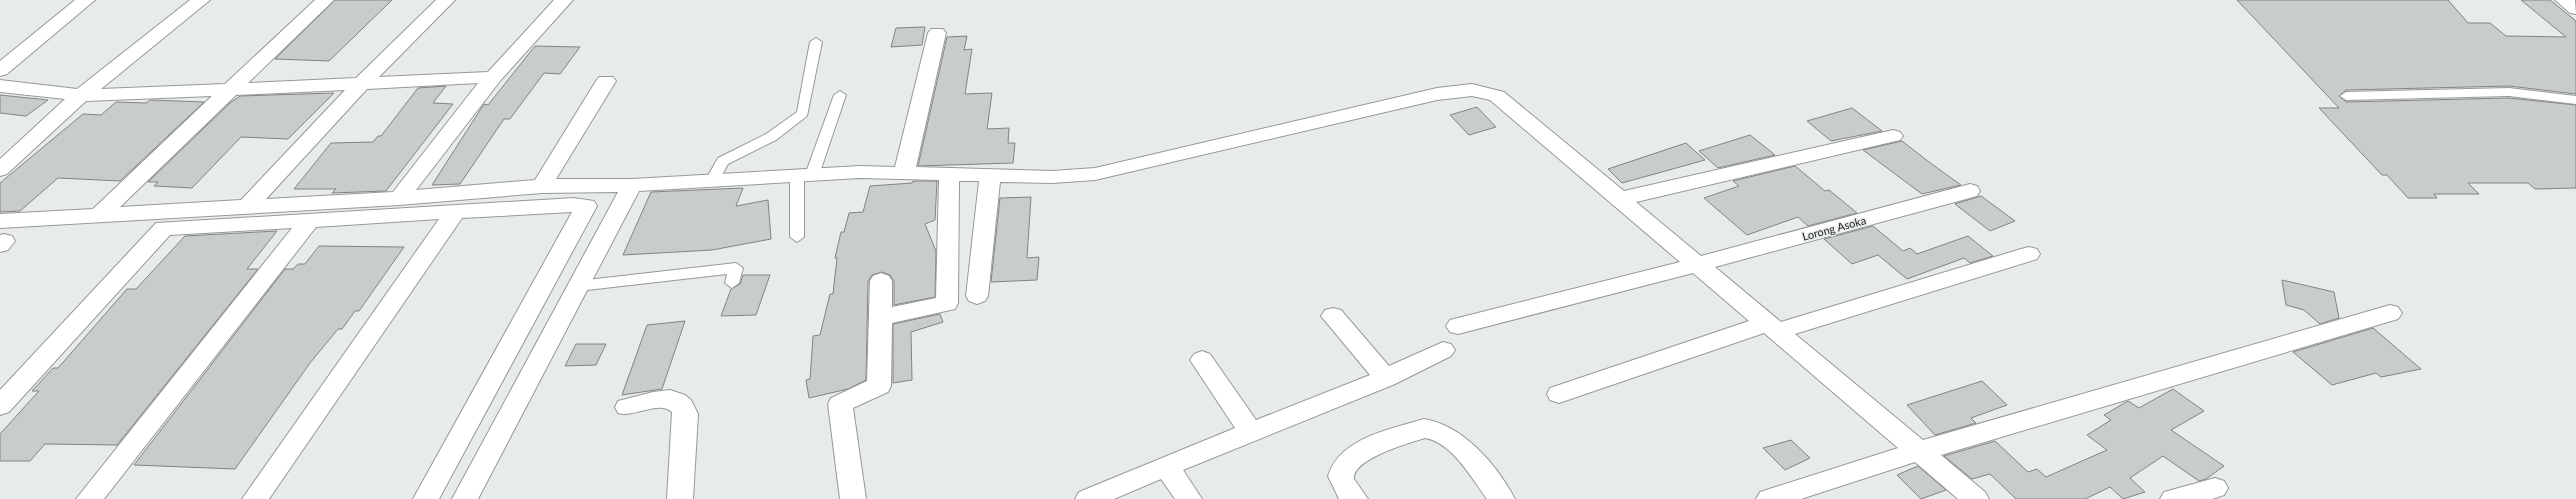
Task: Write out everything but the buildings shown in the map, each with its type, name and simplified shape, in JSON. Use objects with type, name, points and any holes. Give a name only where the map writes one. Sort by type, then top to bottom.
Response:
[{"type":"street","points":[[0,70],[86,0]]},
{"type":"street","points":[[4,162],[81,95],[201,0]]},
{"type":"street","points":[[100,214],[325,0]]},
{"type":"street","points":[[248,206],[361,84],[446,0]]},
{"type":"street","points":[[399,198],[493,77],[564,0]]},
{"type":"street","points":[[904,173],[937,33]]},
{"type":"street","points":[[0,86],[81,95],[229,90],[493,77]]},
{"type":"street","points":[[542,186],[606,80]]},
{"type":"street","points":[[1,235],[100,214],[399,198],[542,186],[632,185],[804,175],[904,173],[990,177],[1052,177],[1115,172],[1437,94],[1472,90],[1497,96],[1774,327],[1976,499]]},
{"type":"street","points":[[1620,198],[1892,136]]},
{"type":"street","points":[[881,317],[947,303],[949,175]]},
{"type":"street","points":[[977,296],[990,177]]},
{"type":"street","points":[[465,499],[632,185]]},
{"type":"street","name":"Lorong Asoka","points":[[1458,326],[1698,264],[1970,191]]},
{"type":"street","points":[[0,406],[166,227],[574,205],[586,206],[426,499]]},
{"type":"street","points":[[255,499],[455,212]]},
{"type":"street","points":[[89,499],[310,220]]},
{"type":"street","points":[[1559,394],[1774,327],[2029,254]]},
{"type":"street","points":[[853,499],[840,404],[879,386],[881,281]]},
{"type":"street","points":[[1769,499],[1920,450],[2390,313]]},
{"type":"street","points":[[1333,316],[1386,378]]},
{"type":"street","points":[[1088,499],[1166,466],[1386,378],[1443,350]]},
{"type":"street","points":[[1202,360],[1251,432]]},
{"type":"street","points":[[627,407],[664,399],[677,400],[683,405],[686,414],[680,499]]},
{"type":"street","points":[[1355,499],[1343,484],[1340,475],[1345,464],[1358,453],[1424,428],[1432,428],[1455,442],[1502,499]]},
{"type":"street","points":[[1166,466],[1189,499]]},
{"type":"street","points":[[2174,499],[2215,488]]},
{"type":"lane","points":[[712,180],[723,161],[771,137],[803,113],[816,42]]},
{"type":"lane","points":[[2346,96],[2509,92],[2576,100]]},
{"type":"lane","points":[[797,238],[804,175],[840,95]]},
{"type":"lane","points":[[578,286],[736,268],[732,283]]}]
